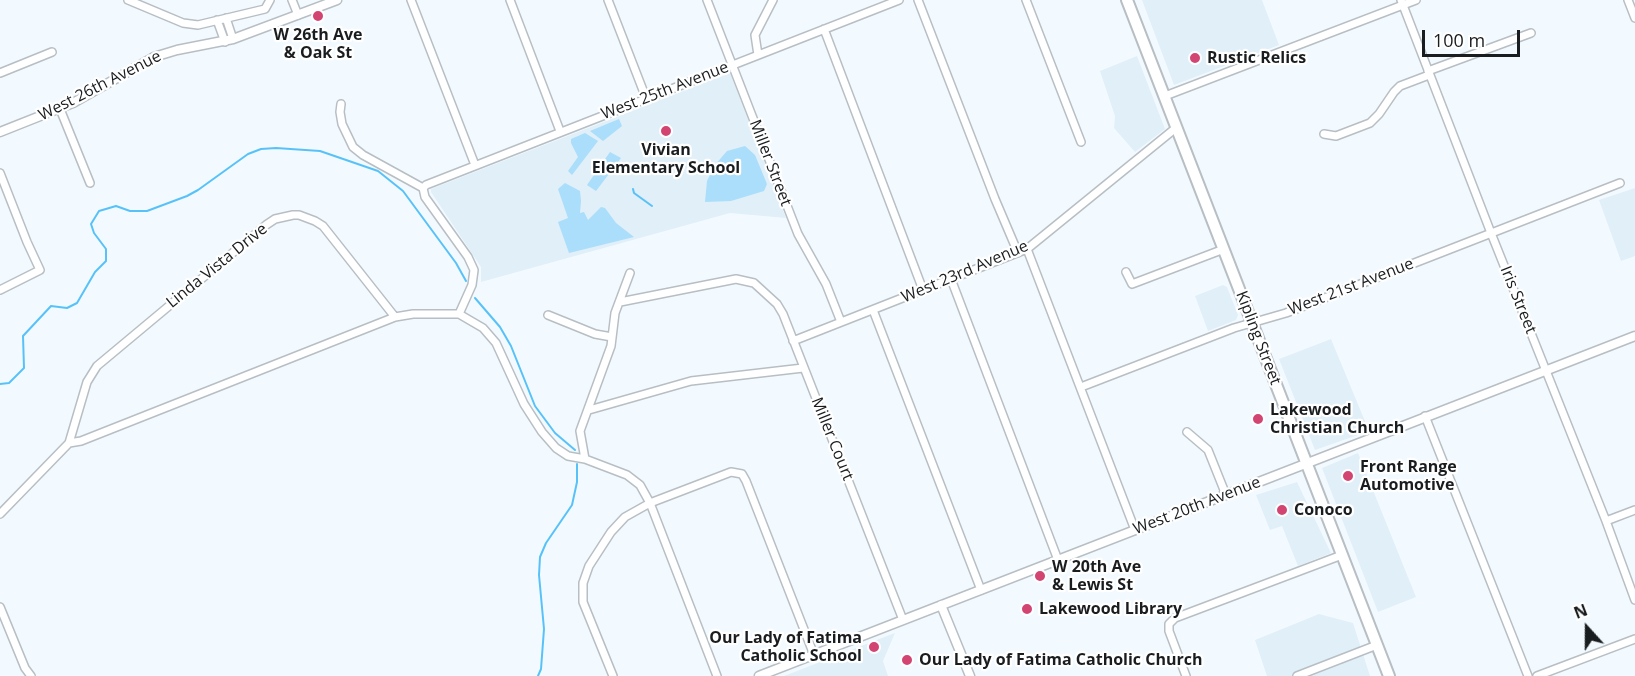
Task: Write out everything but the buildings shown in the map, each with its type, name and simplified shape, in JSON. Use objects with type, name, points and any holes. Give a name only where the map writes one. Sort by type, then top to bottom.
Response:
[{"type":"main road","name":"Kipling Street","points":[[1127,0],[1389,676]]},
{"type":"street","points":[[128,0],[183,23],[198,25],[265,9],[270,0]]},
{"type":"street","points":[[292,0],[298,15]]},
{"type":"street","name":"West 26th Avenue","points":[[0,132],[60,109],[154,57],[177,50],[229,41],[337,0]]},
{"type":"street","points":[[411,0],[475,165]]},
{"type":"street","points":[[510,0],[560,131]]},
{"type":"street","points":[[608,0],[646,98]]},
{"type":"street","name":"Miller Street","points":[[707,0],[798,234],[826,284],[842,322]]},
{"type":"street","points":[[758,55],[755,35],[773,0]]},
{"type":"street","name":"West 25th Avenue","points":[[423,189],[430,182],[899,0]]},
{"type":"street","points":[[918,0],[1018,253]]},
{"type":"street","points":[[1026,0],[1081,141]]},
{"type":"street","points":[[1165,96],[1402,2],[1416,0]]},
{"type":"street","points":[[1628,0],[1635,18]]},
{"type":"street","name":"Iris Street","points":[[1402,2],[1491,233],[1606,520],[1635,600]]},
{"type":"street","points":[[226,18],[229,41]]},
{"type":"street","points":[[218,20],[229,41]]},
{"type":"street","points":[[824,29],[923,290]]},
{"type":"street","points":[[1324,134],[1336,136],[1370,123],[1400,86],[1531,33]]},
{"type":"street","points":[[0,73],[52,52]]},
{"type":"street","points":[[341,104],[342,124],[353,147],[423,189],[425,196],[468,257],[474,270],[472,285],[459,314]]},
{"type":"street","points":[[60,109],[90,183]]},
{"type":"street","name":"West 23rd Avenue","points":[[793,341],[1027,249],[1177,128]]},
{"type":"street","points":[[0,173],[40,270],[0,290]]},
{"type":"street","name":"West 21st Avenue","points":[[1081,387],[1252,322],[1286,313],[1620,183]]},
{"type":"street","name":"Linda Vista Drive","points":[[0,514],[69,443],[87,382],[97,366],[266,225],[282,217],[299,215],[323,226],[395,317]]},
{"type":"street","points":[[1027,249],[1136,530]]},
{"type":"street","points":[[1126,272],[1132,285],[1224,249]]},
{"type":"street","points":[[585,459],[580,431],[611,346],[615,313],[630,273]]},
{"type":"street","name":"Miller Court","points":[[620,303],[736,279],[754,283],[771,298],[783,314],[903,620]]},
{"type":"street","points":[[951,279],[1058,560]]},
{"type":"street","points":[[873,310],[981,590]]},
{"type":"street","points":[[69,443],[81,441],[395,317],[413,314],[459,314],[483,328],[496,343],[521,399],[550,442],[562,453],[627,475],[640,485],[651,503],[717,676]]},
{"type":"street","points":[[548,315],[612,337]]},
{"type":"street","name":"West 20th Avenue","points":[[760,676],[1635,336]]},
{"type":"street","points":[[589,410],[691,381],[803,368]]},
{"type":"street","points":[[1425,416],[1528,676]]},
{"type":"street","points":[[1188,432],[1208,450],[1226,495]]},
{"type":"street","points":[[613,676],[584,602],[583,583],[589,566],[611,532],[626,517],[651,503],[731,472],[742,474],[814,655]]},
{"type":"street","points":[[1606,520],[1635,510]]},
{"type":"street","points":[[1186,676],[1169,631],[1169,624],[1175,618],[1342,555]]},
{"type":"street","points":[[941,605],[970,676]]},
{"type":"street","points":[[0,607],[25,668],[31,676]]},
{"type":"street","points":[[1537,676],[1635,639]]},
{"type":"street","points":[[1297,676],[1377,645]]},
{"type":"shaded area","points":[[1142,0],[1262,0],[1279,45],[1174,85]]},
{"type":"shaded area","points":[[1137,56],[1165,129],[1135,152],[1114,128],[1115,116],[1100,71]]},
{"type":"shaded area","name":"Vivian Elementary School","points":[[730,73],[786,218],[730,213],[481,282],[481,267],[431,189]]},
{"type":"shaded area","points":[[619,119],[622,126],[603,141],[590,131]]},
{"type":"shaded area","points":[[585,133],[598,141],[572,175],[568,171],[578,157],[571,139]]},
{"type":"shaded area","points":[[745,146],[755,155],[767,184],[764,191],[731,201],[705,202],[707,181],[715,165],[727,151]]},
{"type":"shaded area","points":[[610,152],[621,158],[596,191],[587,185]]},
{"type":"shaded area","points":[[565,183],[580,191],[580,213],[584,212],[588,220],[601,207],[605,208],[616,223],[634,237],[569,253],[558,222],[568,218],[558,189]]},
{"type":"shaded area","points":[[1635,188],[1635,256],[1621,261],[1599,200]]},
{"type":"shaded area","points":[[1223,285],[1227,287],[1238,315],[1236,320],[1208,331],[1195,296]]},
{"type":"shaded area","points":[[1331,339],[1369,431],[1315,450],[1279,359]]},
{"type":"shaded area","points":[[1358,453],[1416,597],[1378,612],[1322,468]]},
{"type":"shaded area","points":[[1297,482],[1331,553],[1298,566],[1282,526],[1270,530],[1256,495]]},
{"type":"shaded area","points":[[1319,614],[1353,623],[1370,676],[1267,676],[1255,640]]},
{"type":"shaded area","name":"Our Lady of Fatima Catholic School","points":[[895,633],[883,661],[888,676],[784,676]]},
{"type":"waterway","points":[[0,384],[9,383],[24,368],[23,336],[51,306],[67,308],[77,303],[95,272],[106,261],[106,249],[94,233],[91,224],[99,211],[116,206],[130,211],[147,211],[187,196],[248,154],[261,149],[320,151],[378,171],[403,191],[456,263],[466,281]]},
{"type":"waterway","points":[[633,189],[634,193],[652,206]]},
{"type":"waterway","points":[[475,298],[500,327],[511,346],[535,406],[555,433],[575,450]]},
{"type":"waterway","points":[[538,676],[541,669],[544,629],[539,575],[540,557],[546,543],[572,505],[577,482],[577,464]]},
{"type":"place","name":"W 26th Ave & Oak St","points":[[318,16]]},
{"type":"place","name":"Rustic Relics","points":[[1195,58]]},
{"type":"place","name":"Vivian Elementary School","points":[[666,131]]},
{"type":"place","name":"Lakewood Christian Church","points":[[1258,419]]},
{"type":"place","name":"Front Range Automotive","points":[[1348,476]]},
{"type":"place","name":"Conoco","points":[[1282,510]]},
{"type":"place","name":"W 20th Ave & Lewis St","points":[[1040,576]]},
{"type":"place","name":"Lakewood Library","points":[[1027,609]]},
{"type":"place","name":"Our Lady of Fatima Catholic School","points":[[874,647]]},
{"type":"place","name":"Our Lady of Fatima Catholic Church","points":[[907,660]]}]
